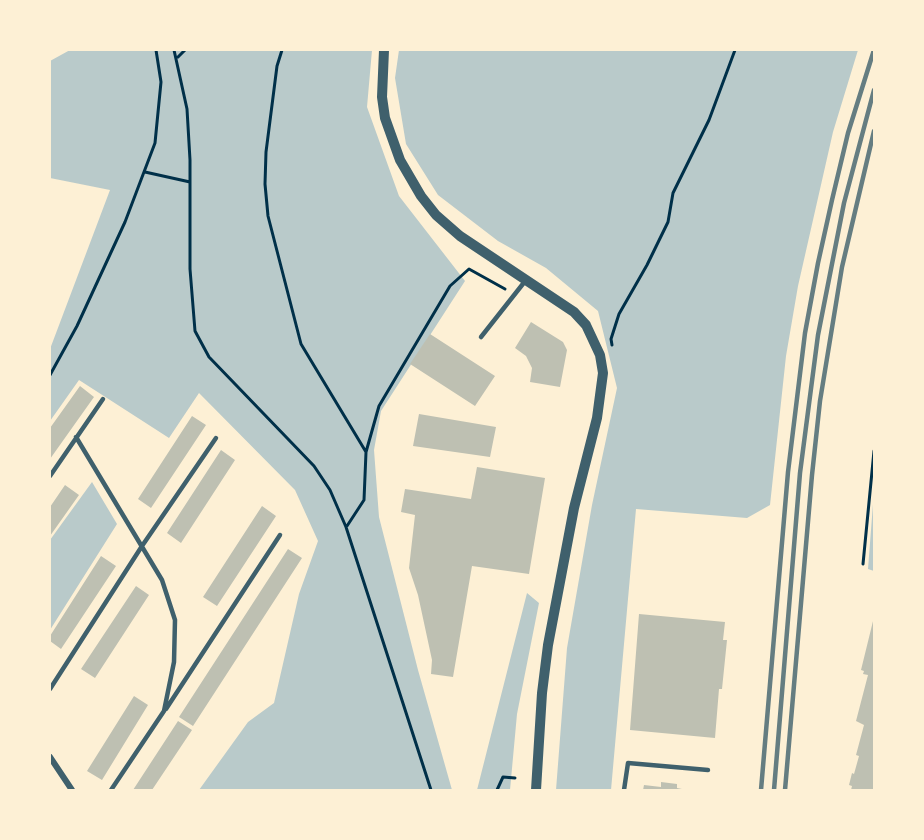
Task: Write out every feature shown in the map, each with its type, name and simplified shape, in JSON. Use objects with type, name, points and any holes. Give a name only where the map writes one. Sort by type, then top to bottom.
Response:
[{"type":"street","points":[[384,50],[382,97],[385,118],[391,140],[408,176],[436,215],[460,236],[574,312],[586,325],[600,355],[603,373],[597,418],[574,508],[548,645],[542,693],[536,790]]},
{"type":"street","points":[[50,757],[72,790]]},
{"type":"lane","points":[[481,337],[526,280]]},
{"type":"lane","points":[[50,476],[103,399]]},
{"type":"lane","points":[[76,437],[162,580],[175,620],[174,662],[164,711]]},
{"type":"lane","points":[[50,689],[142,546],[216,438]]},
{"type":"lane","points":[[111,790],[280,535]]},
{"type":"lane","points":[[624,790],[628,763],[708,770]]},
{"type":"path","points":[[50,375],[77,326],[121,233],[155,143],[161,82],[156,50]]},
{"type":"path","points":[[174,50],[187,109],[190,270],[195,331],[209,357],[314,466],[330,490],[346,526],[431,790]]},
{"type":"path","points":[[177,57],[184,50]]},
{"type":"path","points":[[282,50],[277,66],[266,152],[265,184],[268,216],[301,344],[366,452]]},
{"type":"path","points":[[611,339],[619,314],[668,222],[673,193],[710,120],[735,50]]},
{"type":"path","points":[[144,172],[190,182]]},
{"type":"path","points":[[346,526],[364,500],[366,452],[379,406],[450,286],[469,269],[514,294]]},
{"type":"path","points":[[863,564],[874,451]]},
{"type":"path","points":[[497,790],[502,777],[515,778]]},
{"type":"shaded area","points":[[70,50],[372,50],[367,107],[399,196],[465,281],[381,411],[374,450],[379,517],[418,670],[452,790],[199,790],[248,722],[274,703],[299,594],[318,541],[295,490],[199,393],[169,438],[79,380],[50,421],[50,349],[110,190],[50,178],[50,61]]},
{"type":"shaded area","points":[[399,50],[858,50],[833,132],[798,286],[786,356],[770,505],[747,518],[636,509],[611,790],[556,790],[567,648],[592,505],[617,388],[598,311],[546,268],[498,241],[438,195],[406,144],[395,78]]},
{"type":"shaded area","points":[[92,482],[117,524],[50,630],[50,540]]},
{"type":"shaded area","points":[[874,491],[874,571],[868,569]]},
{"type":"shaded area","points":[[527,593],[539,603],[517,714],[510,790],[477,790]]},
{"type":"building","points":[[531,322],[563,342],[567,350],[560,387],[530,382],[532,368],[526,356],[515,348]]},
{"type":"building","points":[[430,334],[495,376],[475,406],[410,364]]},
{"type":"building","points":[[80,386],[94,397],[50,459],[50,428]]},
{"type":"building","points":[[419,414],[496,427],[490,457],[413,446]]},
{"type":"building","points":[[192,416],[206,425],[151,508],[138,499]]},
{"type":"building","points":[[221,450],[235,460],[181,543],[167,533]]},
{"type":"building","points":[[477,467],[545,478],[529,574],[472,566],[453,677],[431,674],[432,660],[418,595],[409,568],[415,515],[401,512],[405,489],[471,499]]},
{"type":"building","points":[[65,485],[79,495],[50,536],[50,507]]},
{"type":"building","points":[[262,506],[276,516],[217,606],[203,597]]},
{"type":"building","points":[[288,549],[302,558],[193,726],[179,717]]},
{"type":"building","points":[[101,556],[116,566],[61,649],[50,641],[50,636]]},
{"type":"building","points":[[136,586],[149,595],[95,678],[81,669]]},
{"type":"building","points":[[639,614],[725,622],[723,640],[727,640],[722,689],[719,689],[715,738],[630,730]]},
{"type":"building","points":[[874,617],[874,790],[851,790],[852,786],[849,785],[859,756],[856,755],[864,725],[856,721],[868,675],[863,674],[864,671],[861,670]]},
{"type":"building","points":[[134,696],[148,705],[102,780],[87,771]]},
{"type":"building","points":[[178,721],[192,730],[152,790],[133,790]]},
{"type":"building","points":[[661,782],[677,784],[677,788],[682,790],[643,790],[644,785],[661,787]]},
{"type":"railway","points":[[761,790],[788,472],[805,333],[818,263],[848,133],[874,50]]},
{"type":"railway","points":[[774,790],[800,473],[818,335],[844,203],[874,90]]},
{"type":"railway","points":[[785,790],[820,401],[842,267],[874,131]]}]
